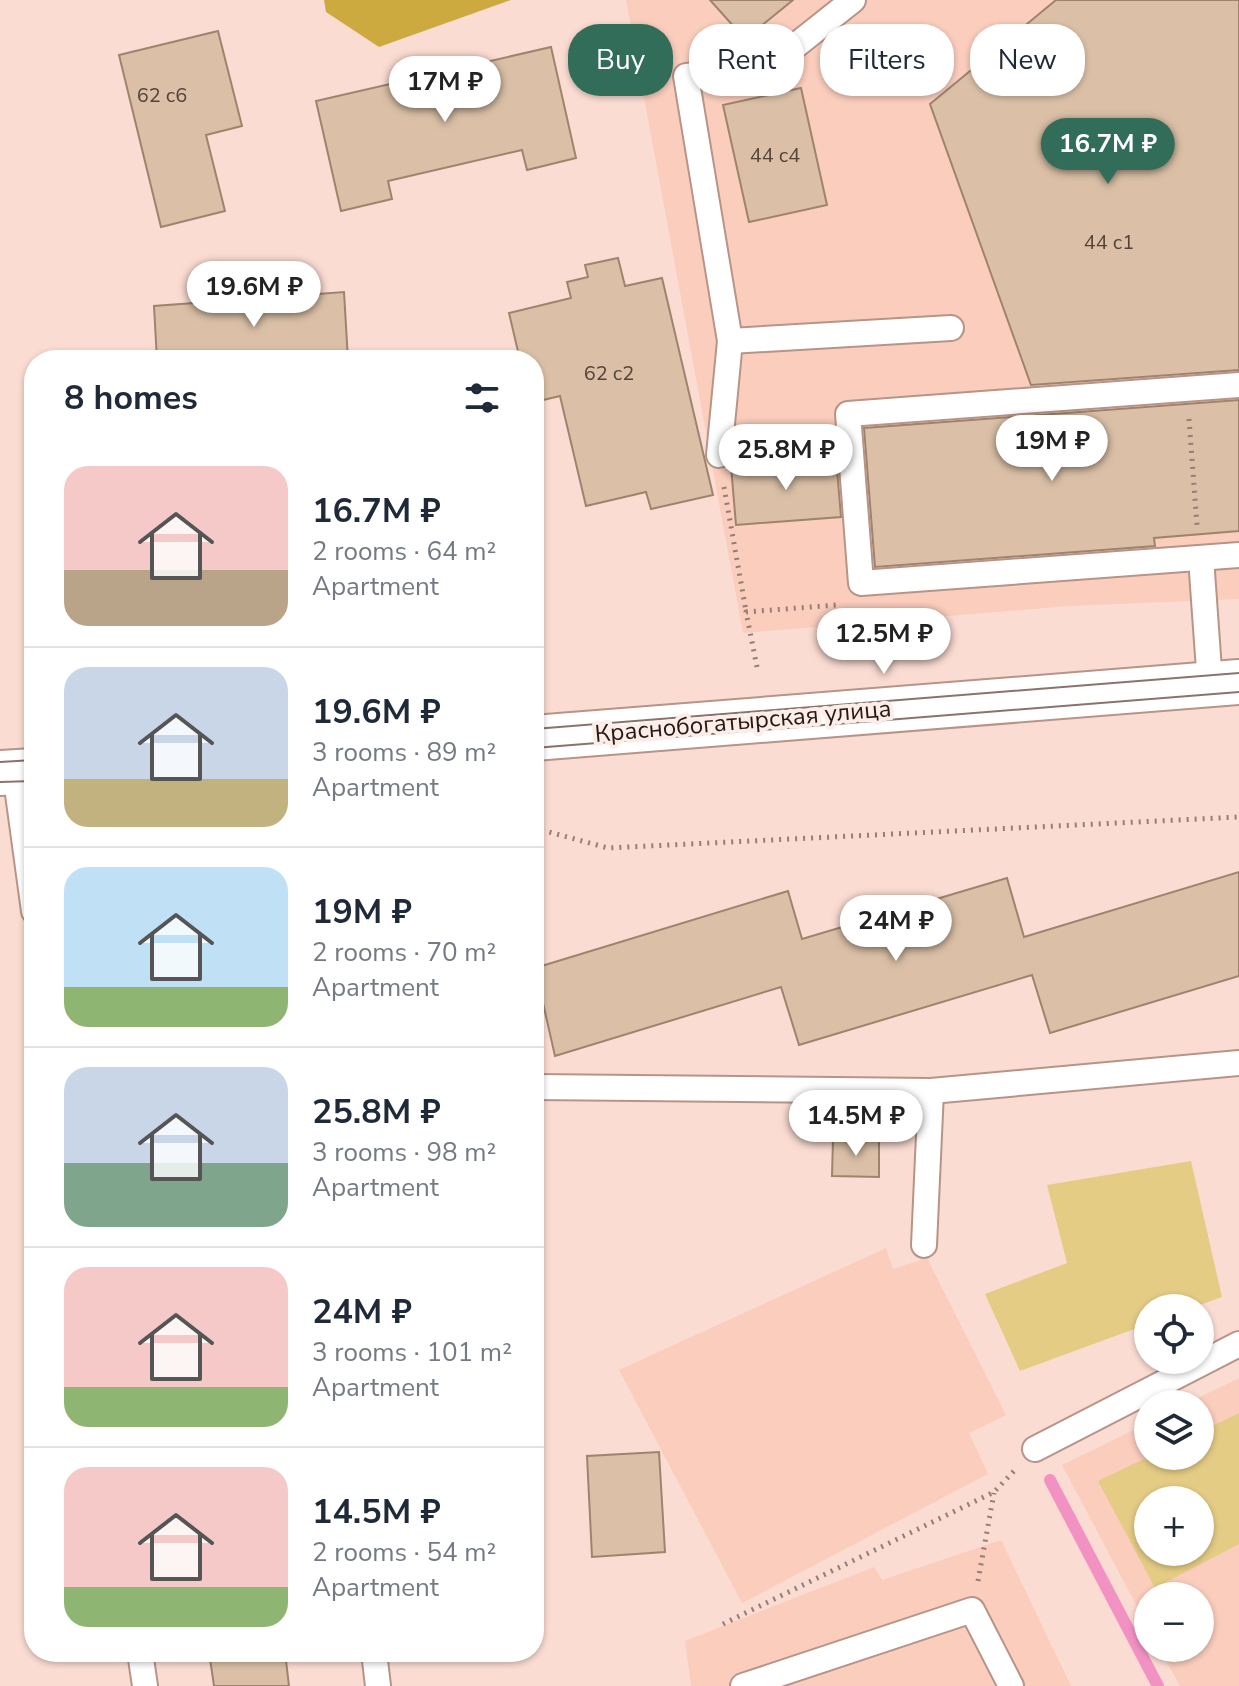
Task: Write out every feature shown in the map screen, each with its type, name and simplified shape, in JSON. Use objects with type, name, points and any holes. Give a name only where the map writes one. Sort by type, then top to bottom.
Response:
[{"type":"main road","name":"Краснобогатырская улица","points":[[544,737],[1224,683]]},
{"type":"lane","points":[[719,455],[730,341],[686,76],[775,62],[853,0]]},
{"type":"lane","points":[[730,341],[951,328]]},
{"type":"lane","points":[[1239,385],[848,414],[861,583],[1199,546],[1239,555]]},
{"type":"lane","points":[[1199,546],[1224,683]]},
{"type":"lane","points":[[16,772],[24,834]]},
{"type":"lane","points":[[544,1087],[931,1091],[1239,1063]]},
{"type":"lane","points":[[924,1245],[931,1091]]},
{"type":"lane","points":[[1035,1449],[1239,1344]]},
{"type":"lane","points":[[743,1686],[972,1610],[1011,1686]]},
{"type":"lane","points":[[141,1662],[145,1686]]},
{"type":"lane","points":[[375,1662],[378,1686]]},
{"type":"path","points":[[1187,389],[1199,546]]},
{"type":"path","points":[[719,455],[746,612]]},
{"type":"path","points":[[544,831],[608,848],[1239,817]]},
{"type":"path","points":[[723,1624],[994,1492],[1035,1449]]},
{"type":"path","points":[[972,1610],[994,1492]]},
{"type":"shaded area","points":[[324,0],[511,0],[379,47],[326,12]]},
{"type":"shaded area","points":[[626,0],[1239,0],[1239,599],[1069,606],[743,633],[644,96],[673,96],[673,24],[630,24]]},
{"type":"shaded area","points":[[1191,1161],[1222,1297],[1214,1300],[1214,1294],[1134,1294],[1134,1329],[1020,1371],[985,1294],[1067,1263],[1047,1185]]},
{"type":"shaded area","points":[[886,1248],[893,1269],[927,1258],[1006,1415],[969,1433],[988,1474],[742,1603],[619,1370]]},
{"type":"shaded area","points":[[1239,1378],[1239,1686],[1180,1686],[1167,1662],[1214,1662],[1214,1582],[1134,1582],[1134,1601],[1062,1465],[1134,1430],[1134,1470],[1214,1470],[1214,1390]]},
{"type":"shaded area","points":[[1239,1413],[1239,1544],[1214,1557],[1214,1486],[1134,1486],[1134,1549],[1098,1481],[1134,1464],[1134,1470],[1214,1470],[1214,1425]]},
{"type":"shaded area","points":[[1001,1540],[1071,1686],[691,1686],[685,1641],[874,1567],[882,1580]]},
{"type":"shaded area","points":[[1143,1566],[1197,1566],[1166,1582],[1152,1582]]},
{"type":"building","points":[[710,0],[793,0],[763,24],[732,24]]},
{"type":"building","points":[[1056,0],[1239,0],[1239,370],[1031,385],[930,104],[940,96],[954,96],[954,84],[970,71],[970,96],[1085,96],[1085,24],[1027,24]]},
{"type":"building","points":[[218,31],[242,126],[206,135],[225,211],[161,227],[119,55]]},
{"type":"building","points":[[551,47],[576,158],[527,170],[522,150],[388,181],[392,199],[341,211],[316,101]]},
{"type":"building","points":[[764,96],[803,96],[827,205],[749,222],[723,105]]},
{"type":"building","points":[[618,258],[625,286],[662,278],[713,495],[651,509],[646,492],[586,506],[560,396],[544,400],[544,350],[518,350],[509,313],[571,298],[567,282],[588,277],[585,265]]},
{"type":"building","points":[[344,292],[347,350],[156,350],[154,306]]},
{"type":"building","points":[[1239,400],[1239,531],[1154,538],[1155,546],[875,567],[864,428]]},
{"type":"building","points":[[836,458],[841,517],[736,525],[731,466]]},
{"type":"building","points":[[1239,872],[1239,976],[1050,1033],[1032,975],[799,1045],[781,987],[555,1056],[544,1008],[544,965],[788,891],[802,939],[1007,878],[1024,937]]},
{"type":"building","points":[[833,1139],[879,1140],[879,1177],[832,1176]]},
{"type":"building","points":[[659,1452],[665,1552],[592,1557],[587,1456]]},
{"type":"building","points":[[210,1662],[286,1662],[289,1686],[214,1686]]},
{"type":"waterway","points":[[1050,1480],[1158,1686]]},
{"type":"tram line","points":[[544,728],[1239,673]]},
{"type":"tram line","points":[[544,747],[1239,692]]},
{"type":"tram line","points":[[0,762],[24,761]]},
{"type":"tram line","points":[[0,782],[24,781]]}]
